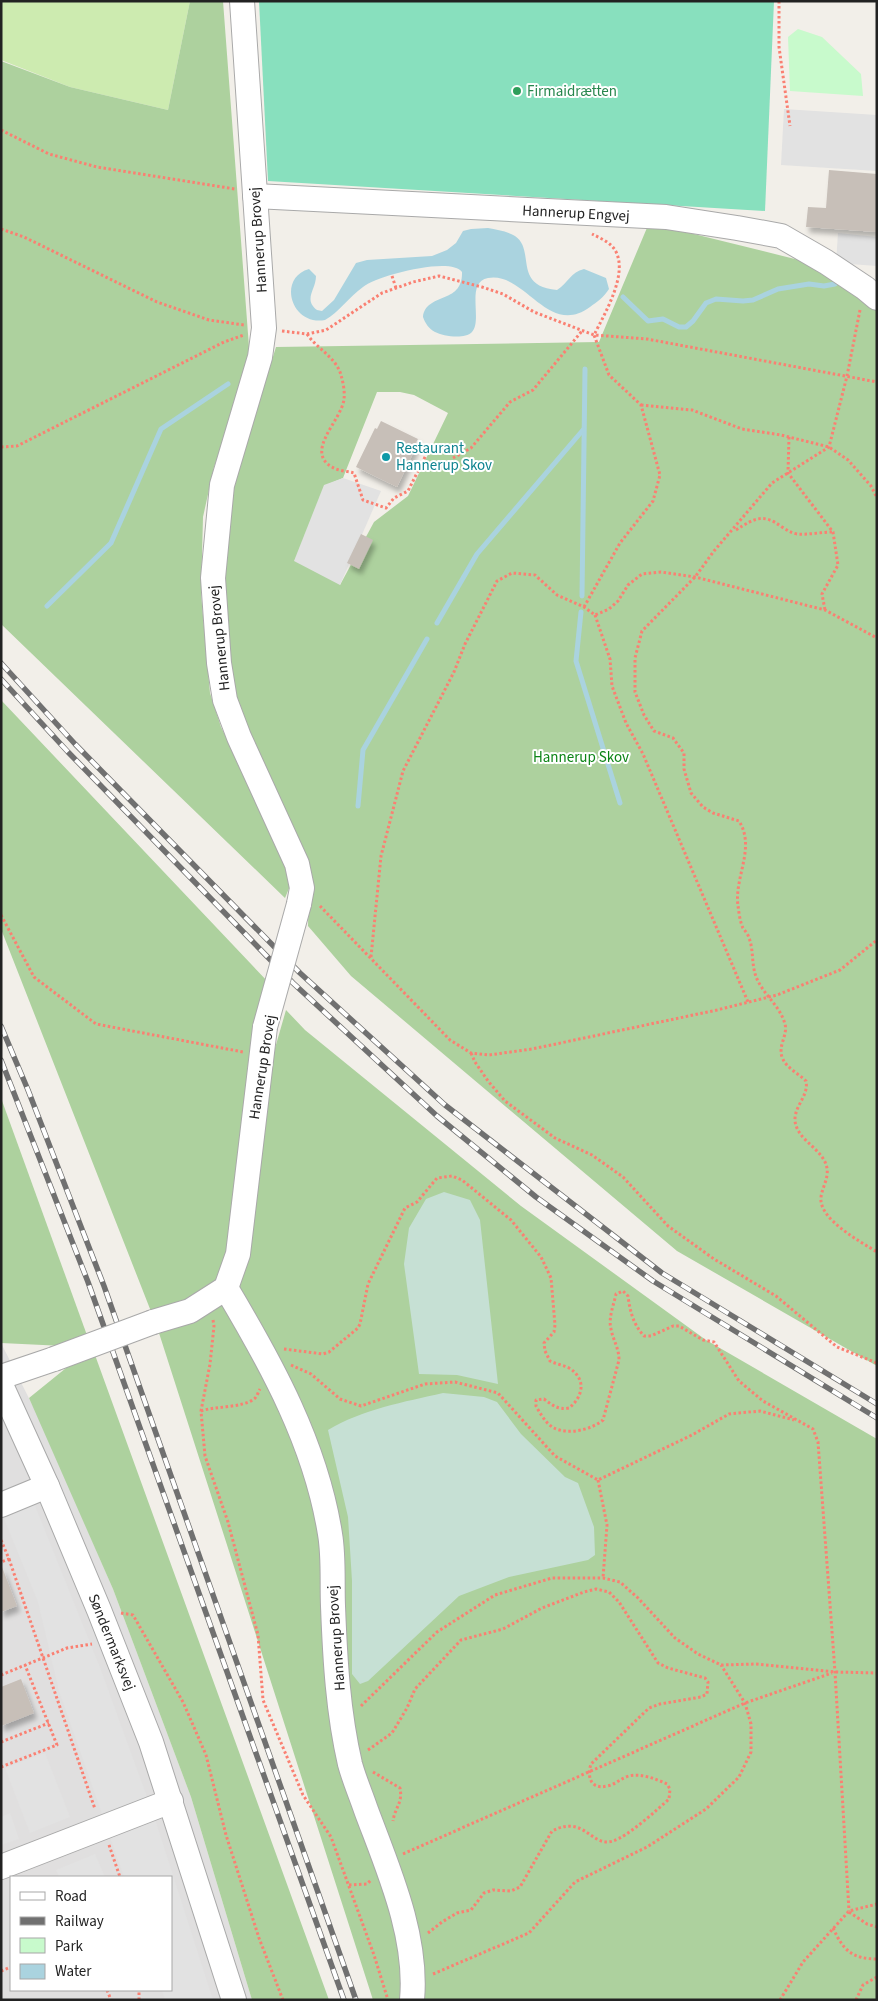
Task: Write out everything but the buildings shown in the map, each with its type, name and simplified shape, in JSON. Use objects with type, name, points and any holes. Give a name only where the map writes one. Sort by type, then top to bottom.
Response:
[{"type":"street","name":"Hannerup Brovej","points":[[242,1],[264,328],[260,357],[222,486],[212,578],[219,663],[225,700],[239,737],[297,864],[301,896],[265,1027],[238,1254],[218,1294],[271,1365],[307,1446],[320,1484],[330,1536],[335,1665],[342,1724],[350,1765],[386,1864],[409,1942],[413,1991]]},
{"type":"street","name":"Hannerup Engvej","points":[[255,196],[666,217],[782,236],[816,255],[871,293]]},
{"type":"street","points":[[1,1377],[153,1322],[190,1311],[218,1294]]},
{"type":"street","name":"Søndermarksvej","points":[[1,1385],[47,1486],[99,1610],[151,1742],[234,2000]]},
{"type":"street","points":[[1,1505],[47,1486]]},
{"type":"street","points":[[1,1867],[171,1801]]},
{"type":"path","points":[[779,1],[779,47],[790,126]]},
{"type":"path","points":[[1,130],[49,154],[98,167],[232,187],[255,196]]},
{"type":"path","points":[[584,607],[620,543],[653,501],[660,476],[641,405],[609,375],[594,335],[616,288],[619,260],[615,248],[592,234],[586,226],[585,213]]},
{"type":"path","points":[[1,229],[24,237],[157,302],[208,320],[307,334],[326,330],[382,293],[439,276],[503,294],[534,312],[594,335],[647,339],[877,382]]},
{"type":"path","points":[[392,276],[396,288]]},
{"type":"path","points":[[871,293],[829,448],[772,483],[733,532],[714,551],[696,577],[642,630],[635,658],[634,692],[644,715],[654,731],[673,738],[684,753],[684,769],[691,793],[703,807],[713,813],[740,821],[744,829],[746,840],[737,888],[738,906],[742,926],[749,938],[756,978],[779,1010],[784,1022],[785,1034],[781,1048],[782,1058],[788,1067],[806,1081],[807,1086],[804,1096],[794,1115],[795,1124],[798,1133],[816,1150],[824,1160],[827,1168],[827,1178],[821,1197],[822,1206],[832,1221],[877,1252]]},
{"type":"path","points":[[1,447],[16,446],[224,342],[264,328]]},
{"type":"path","points":[[453,458],[471,448],[510,402],[532,390],[582,331]]},
{"type":"path","points":[[307,334],[332,358],[341,373],[343,386],[344,399],[341,410],[322,445],[322,455],[328,464],[334,468],[354,473],[363,500],[386,508],[394,498],[408,491],[426,455]]},
{"type":"path","points":[[641,405],[692,410],[742,429],[789,437],[829,448],[848,460],[871,486],[877,498]]},
{"type":"path","points":[[789,437],[788,473],[833,532],[838,565],[822,594],[825,610]]},
{"type":"path","points":[[733,532],[749,522],[764,517],[773,520],[789,532],[797,534],[833,532]]},
{"type":"path","points":[[595,615],[609,609],[618,601],[628,585],[642,574],[661,572],[696,577],[825,610],[877,638]]},
{"type":"path","points":[[371,958],[381,856],[403,771],[454,672],[465,644],[497,581],[512,573],[535,576],[557,595],[584,607],[595,615],[610,659],[612,686],[626,723],[643,754],[748,1002]]},
{"type":"path","points":[[301,896],[371,958],[450,1040],[471,1053],[489,1055],[532,1049],[768,997],[840,970],[877,940]]},
{"type":"path","points":[[1,915],[34,977],[96,1024],[261,1055]]},
{"type":"path","points":[[471,1053],[488,1081],[505,1101],[555,1138],[592,1156],[623,1177],[668,1226],[714,1259],[776,1296],[837,1347],[877,1363]]},
{"type":"path","points":[[201,1411],[209,1408],[247,1403],[256,1398],[271,1365],[274,1353],[281,1349],[323,1354],[329,1352],[358,1328],[368,1284],[405,1208],[417,1202],[437,1178],[452,1176],[462,1180],[511,1220],[541,1257],[550,1278],[555,1325],[554,1332],[544,1343],[544,1351],[550,1361],[569,1368],[576,1375],[582,1388],[581,1394],[569,1408],[562,1409],[556,1407],[544,1399],[536,1400],[539,1412],[554,1428],[570,1432],[596,1426],[603,1420],[619,1360],[619,1352],[610,1328],[616,1294],[623,1291],[628,1296],[628,1306],[634,1321],[644,1336],[651,1336],[673,1326],[679,1326],[703,1340],[714,1342],[739,1381],[763,1401],[813,1429],[818,1442],[835,1672],[848,1912]]},
{"type":"path","points":[[218,1294],[210,1364],[201,1411],[204,1456],[228,1522],[258,1635],[263,1700],[303,1795],[332,1837],[388,2000]]},
{"type":"path","points":[[271,1365],[280,1363],[295,1365],[311,1374],[340,1399],[361,1406],[425,1384],[455,1382],[498,1393],[555,1456],[598,1480],[608,1525],[603,1578]]},
{"type":"path","points":[[598,1480],[692,1435],[729,1414],[760,1411],[799,1421]]},
{"type":"path","points":[[1,1540],[120,1876]]},
{"type":"path","points":[[1,1562],[9,1559]]},
{"type":"path","points":[[342,1724],[437,1632],[495,1595],[552,1578],[603,1578],[620,1582],[638,1598],[675,1638],[698,1654],[720,1665],[756,1664],[835,1672],[877,1673]]},
{"type":"path","points":[[366,1756],[369,1748],[392,1733],[407,1708],[415,1689],[462,1640],[503,1629],[542,1608],[596,1589],[609,1592],[619,1602],[658,1663],[668,1668],[704,1678],[708,1682],[707,1694],[701,1697],[660,1704],[650,1708],[591,1764],[588,1774],[590,1781],[598,1786],[606,1786],[630,1776],[653,1778],[667,1784],[671,1796],[648,1818],[614,1841],[601,1840],[574,1825],[561,1826],[552,1831],[520,1888],[511,1892],[493,1890],[484,1893],[471,1910],[457,1913],[429,1933],[409,1942]]},
{"type":"path","points":[[99,1610],[133,1615],[183,1702],[206,1755],[232,1854],[259,1938],[283,2000]]},
{"type":"path","points":[[1,1675],[67,1648],[111,1640]]},
{"type":"path","points":[[1,1767],[57,1745],[26,1665]]},
{"type":"path","points":[[413,1991],[529,1933],[575,1882],[647,1847],[706,1809],[739,1777],[751,1752],[751,1724],[745,1703],[720,1665]]},
{"type":"path","points":[[398,1856],[588,1774],[745,1703],[835,1672]]},
{"type":"path","points":[[1,1742],[50,1723]]},
{"type":"path","points":[[23,1758],[25,1763]]},
{"type":"path","points":[[372,1771],[400,1788],[402,1797],[394,1813],[392,1824]]},
{"type":"path","points":[[780,2000],[802,1962],[848,1912],[877,1904]]},
{"type":"path","points":[[848,1912],[877,1928]]},
{"type":"path","points":[[833,1928],[841,1945],[850,1952],[862,1959],[877,1959]]},
{"type":"path","points":[[856,2000],[863,1985],[877,1977]]},
{"type":"shaded area","points":[[784,109],[877,115],[877,171],[781,165]]},
{"type":"shaded area","points":[[838,233],[877,237],[877,266],[836,263]]},
{"type":"shaded area","points":[[343,478],[381,491],[340,585],[294,561],[324,485]]},
{"type":"shaded area","points":[[1,1343],[39,1418],[113,1589],[191,1797],[252,2000],[1,2000]]},
{"type":"shaded area","points":[[34,1503],[101,1670],[155,1819],[213,2000],[165,2000],[162,1991],[172,1991],[172,1876],[124,1876],[59,1691],[38,1602],[3,1516]]},
{"type":"shaded area","points":[[45,1753],[70,1817],[30,1833],[5,1768]]},
{"type":"shaded area","points":[[10,1813],[19,1839],[1,1845],[1,1817]]},
{"type":"shaded area","points":[[95,1854],[105,1876],[59,1876],[56,1870]]},
{"type":"green space","points":[[1,1],[190,1],[168,110],[70,87],[1,60]]},
{"type":"green space","points":[[190,1],[223,1],[249,347],[242,386],[214,467],[203,517],[201,594],[210,693],[221,727],[265,814],[286,863],[290,886],[285,898],[1,624],[1,61],[70,87],[168,110]]},
{"type":"green space","name":"Firmaidrætten","points":[[259,1],[774,1],[765,211],[268,181]]},
{"type":"green space","points":[[798,29],[822,37],[861,74],[863,96],[790,91],[788,37]]},
{"type":"green space","name":"Hannerup Skov","points":[[649,223],[799,260],[877,305],[877,1366],[677,1251],[351,976],[308,926],[309,877],[232,701],[222,606],[227,503],[276,347],[599,342]],"holes":[[[377,392],[400,392],[414,395],[448,413],[408,496],[374,522],[340,585],[324,486],[343,478]]]},
{"type":"green space","points":[[1,700],[269,983],[248,1065],[229,1252],[213,1289],[152,1314],[1,929]]},
{"type":"green space","points":[[286,1010],[305,1030],[521,1206],[706,1340],[877,1439],[877,2000],[373,2000],[159,1333],[221,1302],[269,1069]]},
{"type":"green space","points":[[1,1098],[88,1338],[64,1346],[1,1343]]},
{"type":"green space","points":[[444,1192],[470,1200],[480,1220],[498,1384],[457,1375],[419,1374],[404,1264],[409,1228],[426,1199]]},
{"type":"green space","points":[[95,1355],[329,2000],[252,2000],[191,1797],[113,1589],[29,1398],[71,1364]]},
{"type":"green space","points":[[443,1393],[484,1397],[497,1402],[521,1434],[565,1477],[578,1483],[594,1527],[595,1555],[588,1560],[509,1577],[459,1596],[368,1681],[360,1684],[352,1674],[352,1581],[348,1517],[328,1430],[369,1411]]},
{"type":"water","points":[[488,228],[512,234],[521,242],[529,275],[534,282],[543,287],[557,290],[573,275],[584,269],[606,278],[609,289],[603,297],[590,307],[575,314],[562,315],[549,310],[514,284],[501,279],[488,278],[481,281],[477,286],[475,326],[472,332],[459,337],[435,332],[428,326],[423,317],[430,304],[457,289],[461,282],[462,272],[455,268],[444,266],[413,269],[382,278],[363,287],[325,320],[313,320],[304,316],[292,300],[293,282],[299,274],[309,269],[316,276],[311,294],[311,302],[317,310],[322,311],[334,300],[356,263],[367,260],[432,256],[447,250],[456,243],[463,231]]},
{"type":"waterway","points":[[623,297],[648,321],[663,319],[679,327],[686,327],[693,321],[706,303],[716,299],[753,300],[778,289],[809,284],[824,286],[835,284]]},
{"type":"waterway","points":[[582,596],[585,369]]},
{"type":"waterway","points":[[47,606],[111,543],[161,429],[228,384]]},
{"type":"waterway","points":[[437,623],[477,554],[583,430]]},
{"type":"waterway","points":[[581,612],[576,661],[620,803]]},
{"type":"waterway","points":[[358,806],[363,750],[427,639]]},
{"type":"railway","points":[[1,663],[75,744],[300,973],[445,1105],[662,1273],[877,1404]]},
{"type":"railway","points":[[1,679],[68,752],[293,983],[437,1116],[536,1197],[653,1281],[877,1418]]},
{"type":"railway","points":[[1,1026],[28,1090],[104,1286],[356,2000]]},
{"type":"railway","points":[[1,1060],[88,1282],[344,2000]]},
{"type":"place","name":"Firmaidrætten","points":[[517,91]]},
{"type":"place","name":"Restaurant Hannerup Skov","points":[[386,457]]}]
